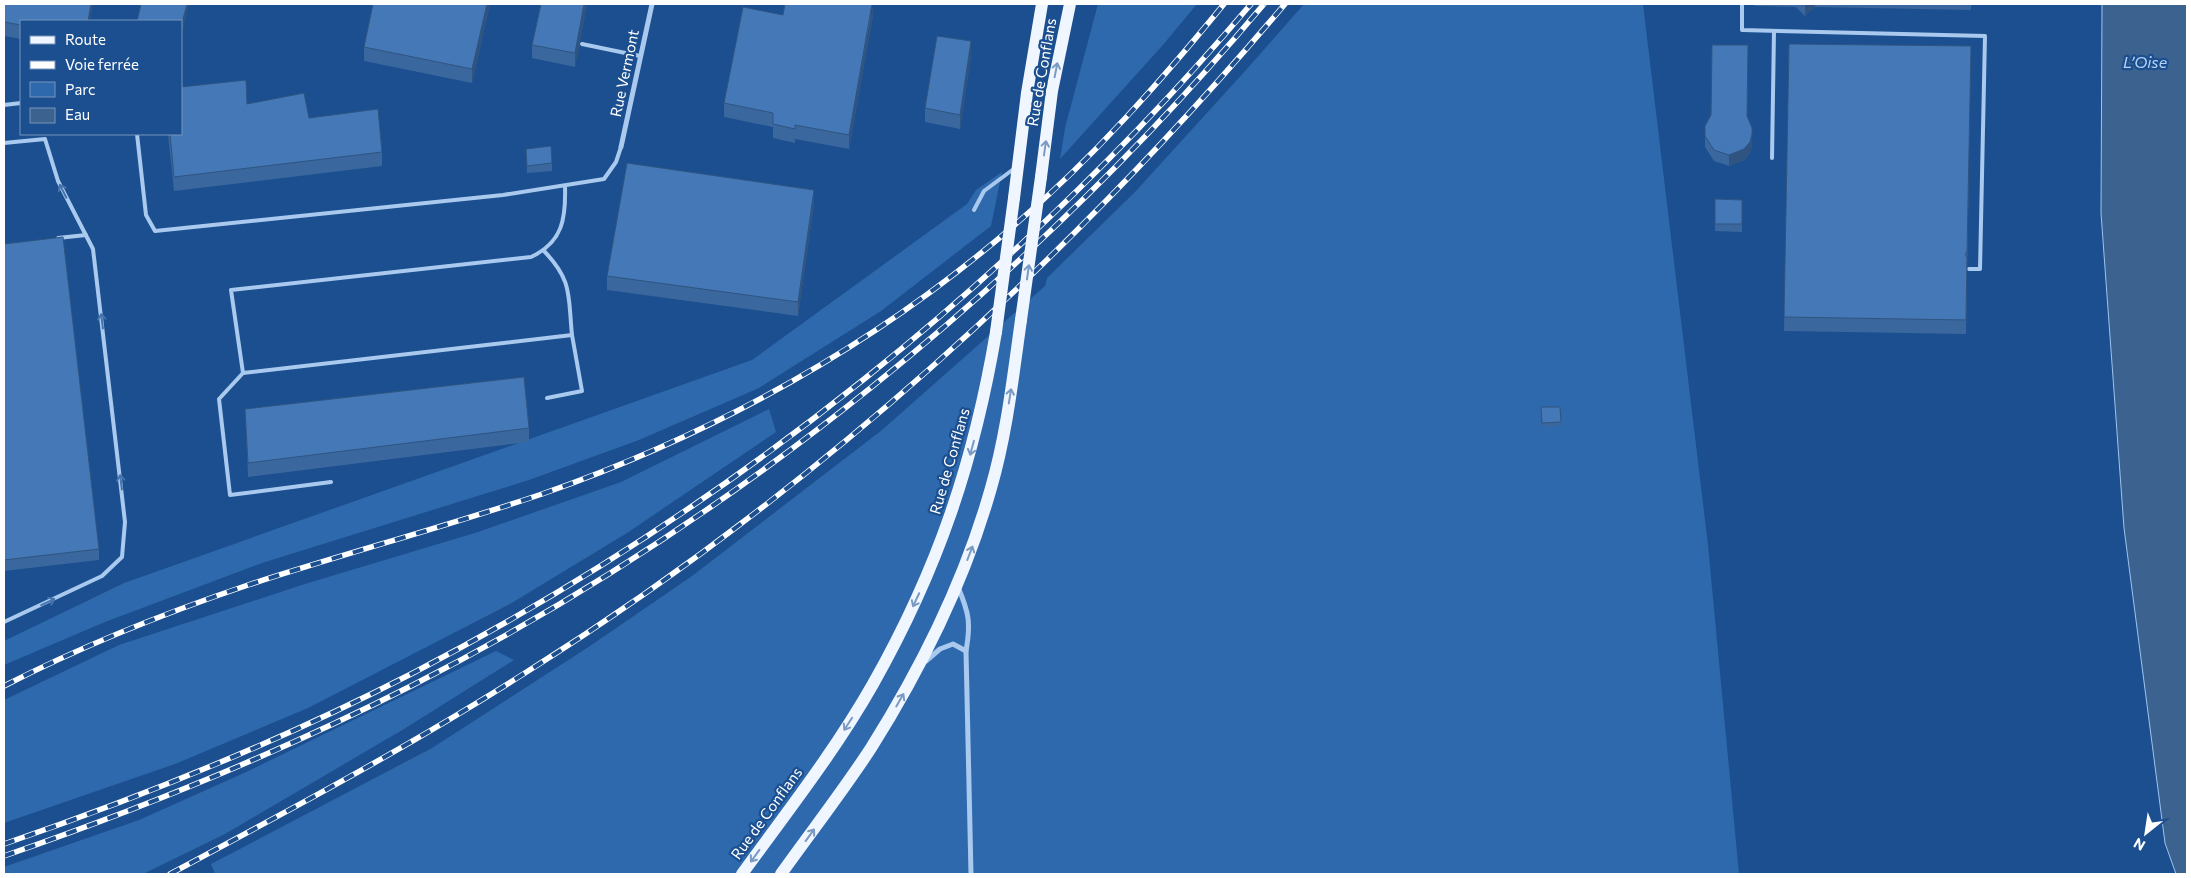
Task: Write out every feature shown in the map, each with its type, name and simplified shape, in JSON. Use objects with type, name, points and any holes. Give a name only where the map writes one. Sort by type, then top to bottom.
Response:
[{"type":"main road","name":"Rue de Conflans","points":[[742,874],[813,776],[853,716],[890,653],[922,588],[949,521],[971,452],[996,332],[1027,93],[1042,4]]},
{"type":"main road","name":"Rue de Conflans","points":[[781,874],[870,748],[916,670],[957,585],[982,519],[998,458],[1021,320],[1052,91],[1070,4]]},
{"type":"street","name":"Rue Vermont","points":[[621,147],[652,4]]},
{"type":"street","points":[[957,585],[969,612],[966,651],[971,874]]},
{"type":"street","points":[[916,670],[946,646],[953,644],[966,651]]},
{"type":"lane","points":[[1742,4],[1742,30],[1985,36],[1980,268],[1969,269]]},
{"type":"lane","points":[[1772,158],[1774,31]]},
{"type":"lane","points":[[582,44],[640,56]]},
{"type":"lane","points":[[4,105],[20,103]]},
{"type":"lane","points":[[137,135],[146,215],[155,231],[504,195],[566,186],[604,179],[616,162],[621,147]]},
{"type":"lane","points":[[4,143],[45,139],[58,181],[93,249],[126,522],[122,557],[102,576],[4,622]]},
{"type":"lane","points":[[974,210],[984,191],[1018,166]]},
{"type":"lane","points":[[243,373],[231,290],[531,257],[544,251],[554,241],[560,230],[566,209],[566,186]]},
{"type":"lane","points":[[49,239],[86,235]]},
{"type":"lane","points":[[544,251],[558,266],[567,283],[572,335],[582,391],[547,398]]},
{"type":"lane","points":[[331,482],[230,495],[219,399],[243,373],[572,335]]},
{"type":"green space","points":[[1098,4],[1197,4],[1162,46],[1060,159],[1065,128]]},
{"type":"green space","points":[[1304,4],[1643,4],[1708,545],[1739,874],[215,874],[211,864],[432,748],[590,646],[692,576],[882,430],[1045,286],[1047,278],[1135,192]]},
{"type":"green space","points":[[1002,172],[991,226],[881,311],[759,388],[639,440],[529,480],[262,563],[105,622],[4,665],[4,641],[124,583],[752,360],[967,204],[976,190]]},
{"type":"green space","points":[[769,409],[776,432],[627,533],[510,604],[308,708],[175,764],[4,823],[4,700],[119,645],[308,583],[478,532],[621,482]]},
{"type":"green space","points":[[496,651],[514,660],[404,729],[225,834],[143,874],[4,874],[4,867],[139,820],[244,773]]},
{"type":"water","name":"L’Oise","points":[[2102,4],[2187,4],[2187,874],[2176,874],[2165,843],[2124,528],[2101,213]]},
{"type":"building","points":[[4,4],[91,4],[88,20],[20,20],[20,25],[4,22]]},
{"type":"building","points":[[141,4],[187,4],[182,23],[182,20],[137,20]]},
{"type":"building","points":[[373,4],[487,4],[472,69],[364,47]]},
{"type":"building","points":[[541,4],[584,4],[575,53],[532,45]]},
{"type":"building","points":[[785,4],[872,4],[849,135],[795,125],[795,129],[773,124],[773,113],[724,103],[743,7],[783,15]]},
{"type":"building","points":[[937,36],[971,41],[960,115],[925,108]]},
{"type":"building","points":[[1789,44],[1971,46],[1967,252],[1965,254],[1967,258],[1966,320],[1784,317]]},
{"type":"building","points":[[1712,45],[1748,45],[1747,116],[1752,128],[1752,134],[1750,142],[1744,149],[1729,155],[1714,150],[1705,136],[1705,126],[1711,115]]},
{"type":"building","points":[[246,80],[247,104],[304,93],[309,118],[378,109],[382,152],[174,177],[170,135],[182,135],[182,87]]},
{"type":"building","points":[[551,146],[552,163],[527,166],[526,149]]},
{"type":"building","points":[[627,163],[814,190],[798,302],[607,276]]},
{"type":"building","points":[[1715,199],[1742,200],[1742,224],[1715,224]]},
{"type":"building","points":[[63,237],[99,549],[4,560],[4,244]]},
{"type":"building","points":[[524,377],[529,428],[248,463],[245,409]]},
{"type":"building","points":[[1541,407],[1560,407],[1561,422],[1542,423]]},
{"type":"railway","points":[[4,686],[94,644],[217,596],[285,573],[506,506],[607,470],[670,443],[732,413],[793,380],[852,345],[909,307],[965,266],[1018,222],[1126,118],[1224,4]]},
{"type":"railway","points":[[4,844],[160,787],[313,722],[413,673],[531,608],[646,537],[757,461],[864,379],[968,292],[1067,201],[1161,105],[1251,4]]},
{"type":"railway","points":[[4,856],[159,799],[261,757],[361,711],[531,621],[648,549],[762,471],[871,387],[977,298],[1078,205],[1173,106],[1264,4]]},
{"type":"railway","points":[[170,874],[349,777],[482,700],[631,603],[734,529],[834,450],[931,368],[1024,282],[1115,192],[1202,99],[1285,4]]}]
